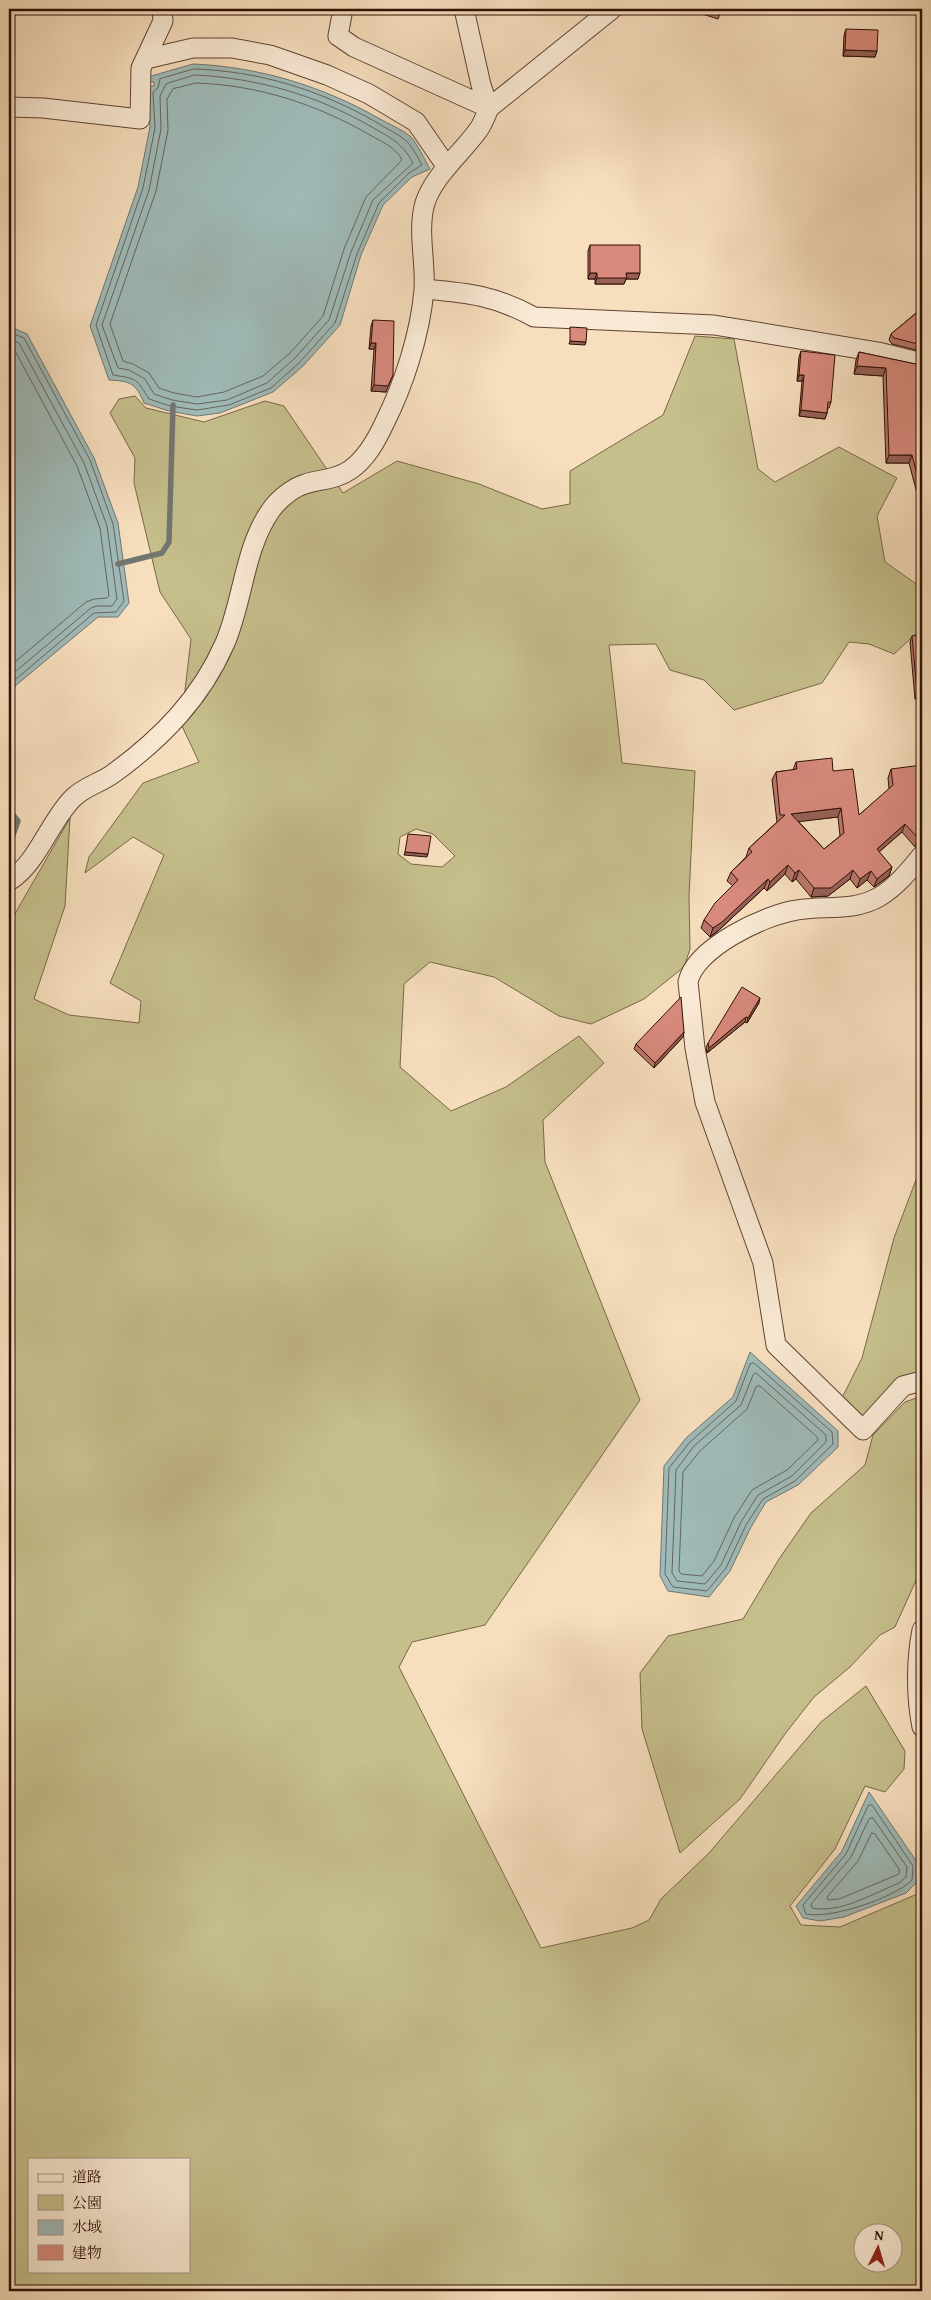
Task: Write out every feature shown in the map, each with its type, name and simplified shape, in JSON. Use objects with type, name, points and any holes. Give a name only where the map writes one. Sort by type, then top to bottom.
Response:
[{"type":"street","points":[[9,107],[43,108],[140,119],[141,68],[163,21],[162,9]]},
{"type":"street","points":[[343,9],[338,36],[354,47],[489,108]]},
{"type":"street","points":[[464,9],[481,85],[489,108]]},
{"type":"street","points":[[9,881],[22,872],[73,798],[89,786],[107,778],[149,747],[177,720],[207,681],[226,640],[241,585],[258,537],[270,511],[284,496],[303,484],[329,480],[350,471],[367,455],[384,424],[398,392],[417,332],[424,290],[424,208],[428,193],[480,127],[489,108],[612,9]]},
{"type":"street","points":[[146,59],[193,48],[232,48],[270,55],[327,75],[369,94],[416,122],[447,167]]},
{"type":"street","points":[[424,290],[475,294],[513,305],[534,317],[714,325],[878,352],[922,363]]},
{"type":"street","points":[[922,855],[902,879],[878,897],[858,905],[798,909],[778,914],[723,941],[697,962],[690,973],[688,982],[695,1048],[705,1102],[760,1254],[776,1345],[863,1430],[903,1386],[922,1381]]},
{"type":"street","points":[[922,1630],[920,1642],[919,1712],[922,1727]]},
{"type":"green space","points":[[695,336],[734,339],[758,469],[775,482],[839,447],[897,478],[877,516],[885,562],[922,588],[922,628],[894,654],[869,644],[849,642],[822,683],[734,710],[704,680],[670,670],[656,644],[609,645],[622,763],[695,771],[689,896],[690,949],[684,967],[644,999],[591,1024],[559,1016],[494,977],[430,962],[404,984],[400,1067],[451,1111],[506,1087],[579,1036],[604,1063],[543,1120],[545,1162],[640,1400],[485,1625],[412,1642],[399,1667],[541,1948],[632,1928],[649,1920],[661,1899],[709,1853],[821,1722],[866,1686],[905,1751],[904,1769],[885,1792],[865,1786],[835,1849],[790,1906],[801,1925],[840,1927],[922,1892],[922,2291],[9,2291],[9,924],[70,818],[65,906],[34,999],[69,1015],[139,1023],[141,1001],[110,983],[164,855],[133,837],[85,873],[89,857],[143,783],[199,762],[181,724],[191,639],[160,592],[134,483],[135,458],[110,413],[119,399],[135,396],[146,408],[204,422],[265,401],[284,406],[343,493],[397,461],[479,484],[542,509],[570,504],[570,471],[663,415]],"holes":[[[416,829],[433,834],[455,856],[442,867],[411,864],[398,854],[400,837]]]},
{"type":"green space","points":[[922,1164],[922,1371],[901,1378],[861,1418],[841,1400],[862,1358],[894,1238]]},
{"type":"green space","points":[[922,1396],[922,1567],[895,1627],[880,1635],[850,1667],[814,1697],[785,1734],[740,1799],[680,1853],[642,1729],[640,1673],[668,1636],[743,1619],[779,1559],[811,1513],[865,1465],[873,1435],[905,1402]]},
{"type":"water","points":[[193,64],[242,69],[266,74],[290,80],[336,97],[410,136],[430,169],[412,177],[383,205],[361,255],[340,325],[303,366],[273,392],[220,413],[197,416],[169,411],[144,403],[138,391],[131,384],[109,380],[90,326],[138,187],[150,127],[148,86],[154,86],[154,82],[148,82],[148,77]]},
{"type":"water","points":[[9,326],[27,334],[94,458],[118,523],[129,603],[118,617],[98,617],[9,691]]},
{"type":"water","points":[[750,1352],[838,1431],[838,1447],[798,1485],[766,1502],[751,1527],[730,1571],[709,1597],[668,1591],[660,1576],[664,1466],[686,1438],[733,1397]]},
{"type":"water","points":[[869,1792],[919,1865],[917,1882],[906,1893],[844,1917],[820,1921],[803,1918],[796,1906],[842,1851]]},
{"type":"building","points":[[846,29],[878,30],[877,51],[845,50]]},
{"type":"building","points":[[590,245],[640,245],[640,273],[626,273],[627,278],[597,278],[597,273],[590,273]]},
{"type":"building","points":[[922,303],[922,343],[918,340],[918,344],[894,338],[891,334],[920,310],[918,307]]},
{"type":"building","points":[[373,320],[394,321],[393,375],[388,386],[374,385],[376,343],[371,343]]},
{"type":"building","points":[[570,327],[587,328],[586,342],[570,341]]},
{"type":"building","points":[[801,351],[835,355],[831,402],[828,402],[827,413],[801,410],[804,375],[799,375]]},
{"type":"building","points":[[859,352],[920,365],[919,408],[922,408],[922,494],[912,455],[889,455],[886,368],[857,366]]},
{"type":"building","points":[[922,635],[922,691],[917,692],[912,636]]},
{"type":"building","points":[[832,758],[833,771],[853,769],[859,815],[893,785],[891,769],[922,765],[922,835],[918,838],[905,824],[877,849],[892,867],[877,879],[871,871],[860,879],[853,870],[831,888],[814,888],[799,870],[795,873],[788,865],[770,882],[768,879],[722,922],[713,928],[704,920],[715,903],[738,880],[731,872],[752,852],[749,848],[785,815],[780,815],[776,772],[797,769],[796,762]],"holes":[[[841,808],[844,833],[824,849],[791,814]]]},
{"type":"building","points":[[408,834],[431,836],[428,854],[405,852]]},
{"type":"building","points":[[742,987],[760,998],[748,1018],[746,1017],[709,1048],[708,1043]]},
{"type":"building","points":[[681,997],[684,1032],[655,1063],[636,1044]]},
{"type":"waterway","points":[[118,564],[162,553],[169,542],[173,405]]},
{"type":"waterway","points":[[9,810],[18,821],[9,846]]}]
